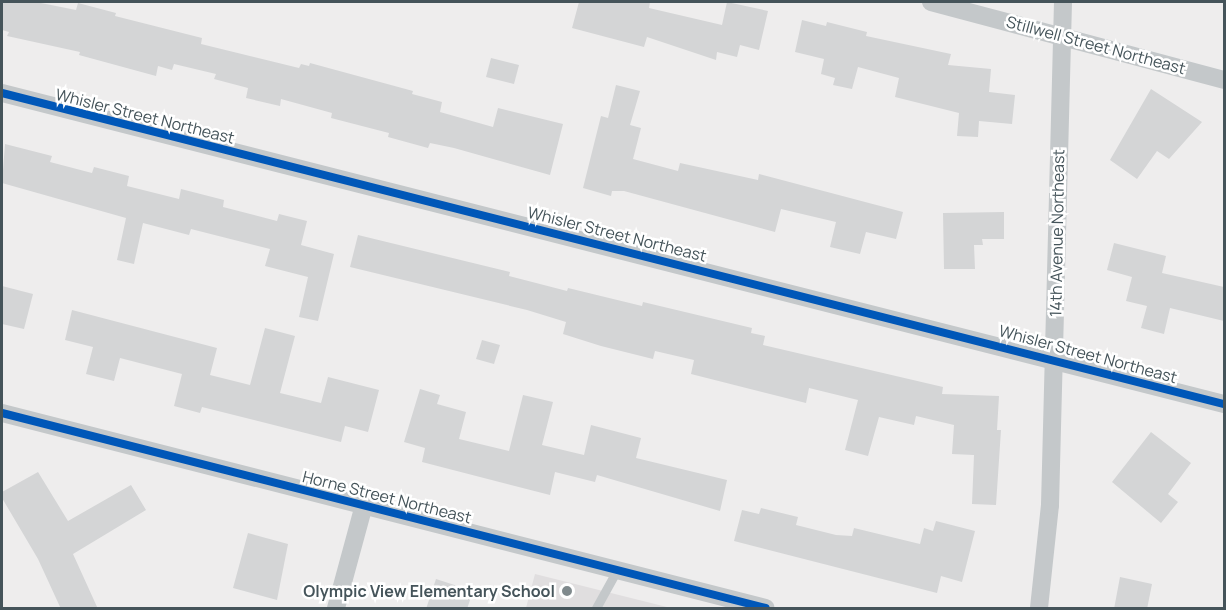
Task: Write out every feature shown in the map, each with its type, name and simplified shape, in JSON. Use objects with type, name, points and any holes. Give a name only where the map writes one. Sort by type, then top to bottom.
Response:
[{"type":"street","name":"Stillwell Street Northeast","points":[[931,2],[1062,34],[1224,80]]},
{"type":"street","name":"14th Avenue Northeast","points":[[1039,609],[1050,505],[1063,2]]},
{"type":"street","name":"Whisler Street Northeast","points":[[2,93],[1054,358],[1224,404]]},
{"type":"street","name":"Horne Street Northeast","points":[[2,413],[766,609]]},
{"type":"street","points":[[336,609],[364,505]]},
{"type":"lane","points":[[596,609],[616,570]]},
{"type":"shaded area","name":"Olympic View Elementary School","points":[[535,574],[671,608],[526,608]]},
{"type":"building","points":[[2,2],[36,2],[76,10],[78,3],[116,13],[115,16],[202,38],[201,44],[299,68],[301,64],[309,66],[310,63],[413,91],[412,94],[442,102],[440,112],[493,127],[498,108],[563,124],[550,175],[454,148],[430,143],[428,148],[388,137],[389,133],[331,118],[332,113],[281,99],[280,106],[246,98],[248,88],[214,79],[216,74],[174,64],[172,70],[158,66],[156,76],[79,55],[80,52],[7,36],[9,32],[2,30]]},
{"type":"building","points":[[579,2],[650,2],[649,8],[722,25],[727,2],[768,11],[759,50],[740,45],[737,57],[717,52],[716,60],[647,37],[644,47],[572,28]]},
{"type":"building","points":[[802,20],[826,26],[827,22],[867,32],[866,36],[951,54],[948,65],[991,69],[989,92],[1015,95],[1012,124],[979,121],[978,137],[957,136],[959,113],[895,97],[899,78],[858,67],[852,89],[833,85],[835,78],[821,74],[824,59],[795,52]]},
{"type":"building","points":[[491,58],[519,65],[514,84],[486,77]]},
{"type":"building","points":[[616,85],[640,91],[630,125],[641,128],[633,159],[678,171],[680,163],[758,180],[759,174],[903,212],[896,239],[866,232],[860,254],[830,247],[836,222],[781,209],[775,232],[624,191],[612,191],[611,196],[583,188],[601,116],[608,118]]},
{"type":"building","points":[[1151,89],[1202,122],[1169,159],[1157,151],[1137,179],[1110,160]]},
{"type":"building","points":[[5,144],[52,156],[50,162],[92,173],[94,167],[129,176],[127,186],[179,199],[181,189],[224,200],[223,207],[277,221],[279,214],[307,221],[301,245],[334,254],[318,321],[299,317],[308,277],[265,266],[270,249],[191,229],[189,235],[143,223],[134,264],[117,260],[126,218],[2,183]]},
{"type":"building","points":[[1004,212],[1004,239],[982,239],[983,245],[974,245],[975,269],[944,269],[943,213]]},
{"type":"building","points":[[358,235],[510,272],[509,276],[567,291],[568,288],[642,306],[643,302],[752,328],[751,333],[765,336],[763,345],[943,387],[942,394],[999,396],[997,430],[1001,430],[996,505],[972,504],[974,455],[952,454],[954,425],[916,416],[914,425],[879,417],[868,456],[845,450],[858,400],[809,388],[806,403],[691,374],[694,360],[655,351],[653,359],[601,346],[563,334],[566,322],[527,310],[350,267]]},
{"type":"building","points":[[1114,243],[1166,256],[1162,273],[1224,287],[1224,321],[1170,308],[1164,334],[1141,328],[1147,306],[1126,301],[1132,277],[1107,270]]},
{"type":"building","points":[[2,286],[33,294],[24,329],[2,324]]},
{"type":"building","points":[[72,310],[217,348],[210,375],[250,385],[265,328],[295,336],[280,393],[321,403],[328,377],[379,390],[368,432],[345,426],[341,442],[202,407],[200,413],[174,406],[182,374],[120,358],[114,381],[86,374],[93,347],[65,340]]},
{"type":"building","points":[[482,340],[500,345],[494,364],[476,359]]},
{"type":"building","points":[[420,389],[440,395],[437,404],[466,412],[459,439],[509,451],[523,395],[553,402],[542,445],[584,455],[591,425],[641,438],[636,458],[727,480],[720,511],[597,475],[595,482],[555,472],[550,495],[422,462],[425,448],[404,442]]},
{"type":"building","points":[[1151,432],[1191,463],[1168,494],[1178,502],[1161,523],[1112,482]]},
{"type":"building","points":[[38,472],[68,521],[131,485],[146,510],[73,554],[98,609],[61,609],[38,559],[2,498],[2,492]]},
{"type":"building","points":[[761,508],[798,517],[796,525],[836,535],[852,536],[854,528],[920,544],[924,528],[933,531],[936,521],[975,531],[962,582],[941,576],[937,593],[734,541],[742,510],[759,514]]},
{"type":"building","points":[[248,533],[288,544],[277,600],[233,588]]},
{"type":"building","points":[[1120,577],[1152,584],[1147,609],[1114,609]]},
{"type":"building","points":[[436,579],[473,591],[467,609],[426,609]]},
{"type":"cycle path","points":[[2,93],[1224,404]]},
{"type":"cycle path","points":[[2,413],[766,608]]},
{"type":"place","name":"Olympic View Elementary School","points":[[567,591]]}]
